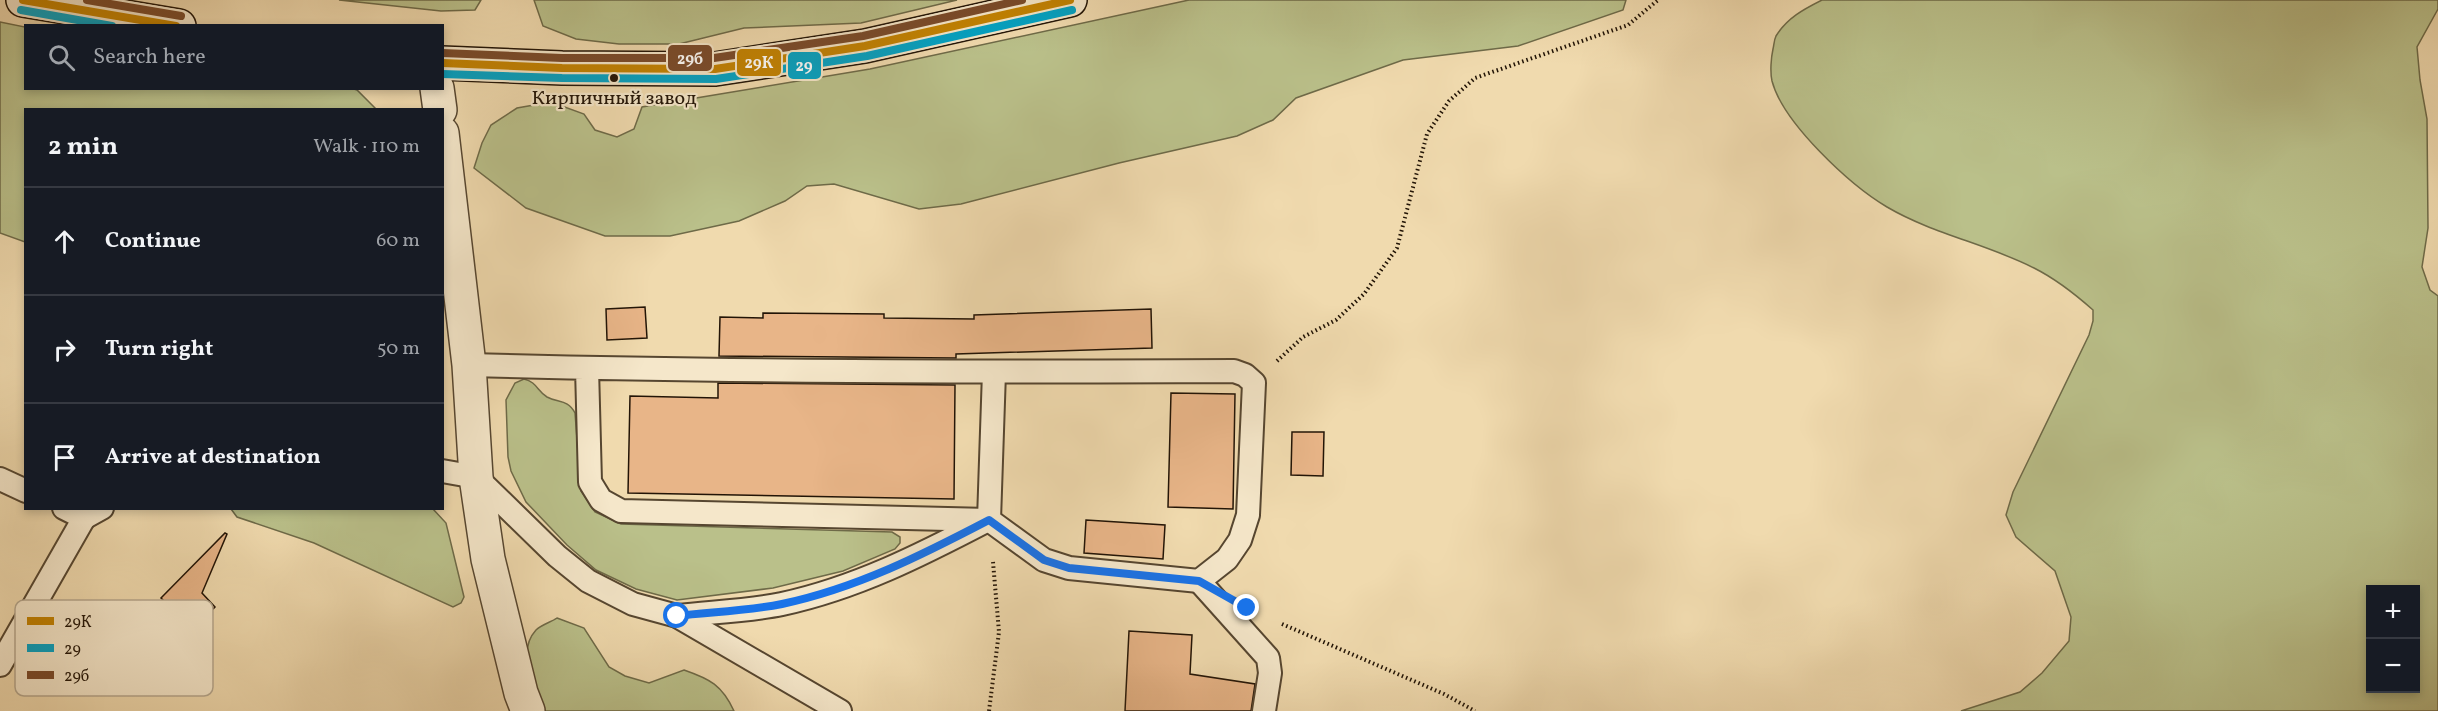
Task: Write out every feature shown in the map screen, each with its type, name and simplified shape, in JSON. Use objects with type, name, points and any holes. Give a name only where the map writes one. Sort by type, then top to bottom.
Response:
[{"type":"main road","points":[[23,0],[167,24]]},
{"type":"main road","points":[[444,63],[562,68],[715,69],[865,46],[1070,0]]},
{"type":"main road","points":[[437,90],[440,108]]},
{"type":"main road","points":[[444,150],[469,365],[476,477],[488,560],[521,693],[528,711]]},
{"type":"lane","points":[[469,365],[994,372],[1234,371],[1245,375],[1254,383],[1248,516],[1240,540],[1227,559],[1199,581]]},
{"type":"lane","points":[[587,368],[590,482],[601,500],[621,511],[989,520],[1044,560],[1069,568],[1199,581],[1268,658],[1270,673],[1264,711]]},
{"type":"lane","points":[[989,520],[994,372]]},
{"type":"lane","points":[[444,471],[476,477],[557,556],[588,581],[633,604],[677,616],[840,711]]},
{"type":"lane","points":[[0,479],[24,489]]},
{"type":"lane","points":[[40,600],[93,513],[76,510]]},
{"type":"lane","points":[[677,616],[780,604],[849,586],[909,561],[989,520]]},
{"type":"lane","points":[[0,665],[15,640]]},
{"type":"path","points":[[1254,383],[1303,337],[1336,320],[1364,294],[1397,248],[1427,134],[1449,101],[1475,78],[1628,25],[1658,0]]},
{"type":"path","points":[[989,520],[999,633],[989,711]]},
{"type":"path","points":[[1280,623],[1444,694],[1475,711]]},
{"type":"green space","points":[[339,0],[481,0],[475,10],[441,11]]},
{"type":"green space","points":[[534,0],[957,0],[861,23],[744,28],[679,44],[619,44],[576,39],[543,26]]},
{"type":"green space","points":[[1189,0],[1626,0],[1623,10],[1518,46],[1403,60],[1296,98],[1273,120],[1237,136],[1119,163],[961,204],[919,209],[834,184],[807,186],[785,201],[739,221],[670,236],[605,236],[526,208],[474,168],[491,125],[517,108],[551,102],[584,114],[595,130],[617,137],[634,129],[642,107],[870,69]]},
{"type":"green space","points":[[1822,0],[2438,0],[2438,9],[2417,47],[2427,119],[2428,228],[2422,267],[2430,290],[2438,296],[2438,711],[1961,711],[2020,692],[2042,673],[2069,641],[2071,617],[2055,571],[2016,537],[2006,515],[2013,492],[2089,335],[2093,310],[2065,287],[2034,268],[1998,252],[1923,225],[1887,207],[1837,169],[1803,134],[1779,98],[1772,81],[1771,61],[1776,36],[1796,15]]},
{"type":"green space","points":[[0,22],[24,27],[24,90],[357,90],[375,108],[24,108],[24,242],[0,233]]},
{"type":"green space","points":[[524,379],[532,382],[547,397],[569,405],[575,413],[581,491],[595,512],[621,524],[892,532],[900,537],[900,543],[895,549],[843,571],[773,588],[677,600],[636,589],[596,570],[567,545],[526,502],[511,471],[508,457],[506,400],[515,383]]},
{"type":"green space","points":[[232,510],[434,510],[446,523],[464,597],[461,603],[453,607],[314,543],[237,517]]},
{"type":"green space","points":[[557,618],[584,628],[609,667],[625,676],[649,683],[684,670],[714,684],[725,695],[734,711],[545,711],[529,670],[527,649],[536,630]]},
{"type":"building","points":[[645,307],[647,338],[607,340],[606,309]]},
{"type":"building","points":[[1151,309],[1152,348],[956,354],[956,358],[719,356],[720,317],[763,318],[763,313],[884,314],[884,318],[974,319],[974,315]]},
{"type":"building","points":[[718,383],[955,385],[954,499],[628,493],[630,396],[718,398]]},
{"type":"building","points":[[1171,393],[1235,394],[1233,509],[1168,507]]},
{"type":"building","points":[[1292,432],[1324,432],[1323,476],[1291,475]]},
{"type":"building","points":[[1086,520],[1165,525],[1163,559],[1084,553]]},
{"type":"building","points":[[225,533],[227,534],[202,593],[208,600],[163,600],[161,598]]},
{"type":"building","points":[[1129,631],[1192,635],[1190,674],[1255,684],[1251,711],[1125,711]]},
{"type":"transit line","name":"29К","points":[[23,0],[164,24]]},
{"type":"transit line","name":"29б","points":[[87,0],[181,16]]},
{"type":"transit line","name":"29б","points":[[444,53],[562,58],[714,58],[863,36],[1022,0]]},
{"type":"transit line","name":"29К","points":[[444,63],[562,68],[715,69],[865,46],[1070,0]]},
{"type":"transit line","name":"29","points":[[21,10],[101,24]]},
{"type":"transit line","name":"29","points":[[444,74],[716,79],[867,56],[1072,10]]},
{"type":"place","name":"Кирпичный завод","points":[[614,78]]},
{"type":"route","points":[[677,616],[780,604],[849,586],[909,561],[989,520],[1044,560],[1069,568],[1199,581],[1247,608]]}]
